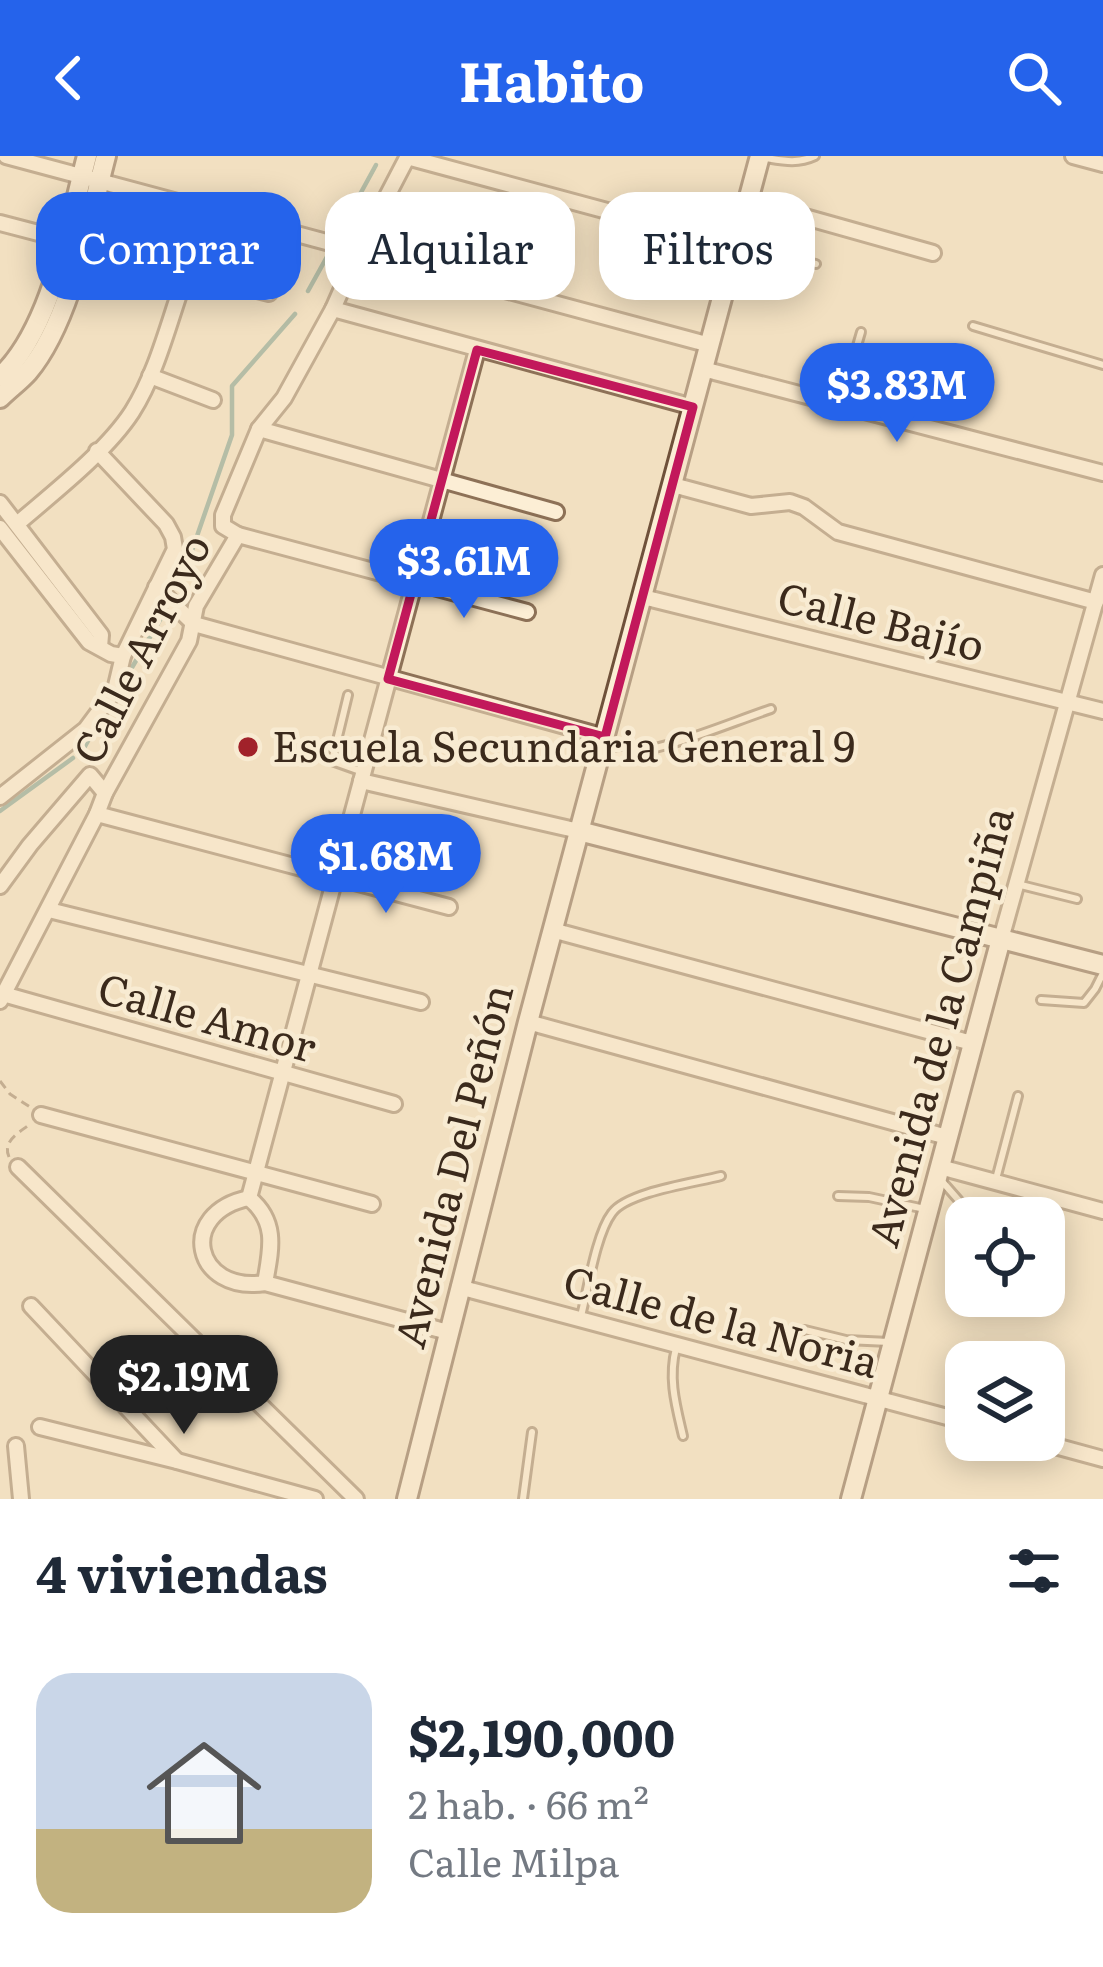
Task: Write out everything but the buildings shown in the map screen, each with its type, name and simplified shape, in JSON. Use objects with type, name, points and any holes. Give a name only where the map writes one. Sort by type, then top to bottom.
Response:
[{"type":"street","points":[[6,156],[89,171],[325,240]]},
{"type":"street","points":[[89,171],[106,156]]},
{"type":"street","name":"Avenida Del Peñón","points":[[750,192],[760,156]]},
{"type":"street","points":[[1073,156],[1103,164]]},
{"type":"street","points":[[407,157],[599,209]]},
{"type":"street","name":"Calle Arroyo","points":[[389,192],[407,157]]},
{"type":"street","points":[[815,220],[933,253]]},
{"type":"street","points":[[0,223],[36,232]]},
{"type":"street","points":[[0,376],[30,339],[48,300]]},
{"type":"street","points":[[0,398],[43,350],[65,300]]},
{"type":"street","points":[[17,524],[131,414],[177,300]]},
{"type":"street","name":"Calle Arroyo","points":[[2,998],[105,793],[189,641],[196,607],[238,535],[223,526],[223,515],[259,429],[284,398],[337,300]]},
{"type":"street","points":[[544,300],[710,345]]},
{"type":"street","name":"Avenida Del Peñón","points":[[407,1499],[527,1022],[722,300]]},
{"type":"street","points":[[333,310],[693,407]]},
{"type":"street","points":[[249,1198],[477,350]]},
{"type":"street","points":[[704,369],[1103,473]]},
{"type":"street","points":[[150,376],[213,400]]},
{"type":"street","points":[[259,429],[556,512]]},
{"type":"street","points":[[0,797],[86,729],[115,690],[123,656],[167,597],[173,537],[97,451]]},
{"type":"street","points":[[673,485],[751,506],[790,502],[838,532],[1096,602]]},
{"type":"street","points":[[0,503],[101,635],[100,647]]},
{"type":"street","points":[[0,528],[89,642],[123,656]]},
{"type":"street","points":[[238,535],[526,612]]},
{"type":"street","name":"Avenida de la Campiña","points":[[851,1499],[1103,575]]},
{"type":"street","points":[[167,597],[194,624],[605,737]]},
{"type":"street","name":"Calle Bajío","points":[[644,597],[1103,711]]},
{"type":"street","name":"Calle Arroyo","points":[[0,886],[89,775],[105,793]]},
{"type":"street","points":[[362,777],[1103,969]]},
{"type":"street","points":[[97,814],[448,907]]},
{"type":"street","points":[[49,910],[421,1002]]},
{"type":"street","points":[[552,930],[972,1043]]},
{"type":"street","name":"Calle Amor","points":[[2,998],[394,1104]]},
{"type":"street","points":[[527,1022],[947,1137]]},
{"type":"street","points":[[41,1115],[372,1204]]},
{"type":"street","points":[[18,1166],[356,1499]]},
{"type":"street","points":[[939,1172],[1103,1211]]},
{"type":"street","points":[[265,1283],[270,1244],[264,1210],[249,1198],[234,1201],[213,1216],[201,1238],[206,1264],[231,1280],[265,1283],[448,1332]]},
{"type":"street","name":"Calle de la Noria","points":[[459,1287],[945,1416]]},
{"type":"street","points":[[31,1306],[177,1460]]},
{"type":"street","points":[[40,1427],[315,1499]]},
{"type":"street","points":[[16,1446],[20,1499]]},
{"type":"street","points":[[1065,1449],[1103,1459]]},
{"type":"lane","points":[[760,156],[790,163],[815,156]]},
{"type":"lane","points":[[973,326],[1103,365]]},
{"type":"lane","points":[[840,404],[861,332]]},
{"type":"lane","points":[[347,695],[332,761],[362,777]]},
{"type":"lane","points":[[599,757],[671,744],[771,709]]},
{"type":"lane","points":[[1017,884],[1077,899]]},
{"type":"lane","points":[[1040,1000],[1084,1003],[1103,969]]},
{"type":"lane","points":[[995,1182],[1018,1096]]},
{"type":"lane","points":[[939,1172],[957,1197]]},
{"type":"lane","points":[[580,1319],[604,1228],[614,1209],[632,1199],[721,1176]]},
{"type":"lane","points":[[838,1196],[928,1209]]},
{"type":"lane","points":[[805,1330],[846,1340],[893,1342]]},
{"type":"lane","points":[[677,1345],[673,1393],[683,1436]]},
{"type":"lane","points":[[524,1499],[532,1432]]},
{"type":"path","points":[[0,1081],[10,1094],[41,1115],[9,1141],[7,1154],[18,1166]]},
{"type":"highlighted area","points":[[477,350],[693,407],[605,737],[388,679]]},
{"type":"waterway","points":[[361,192],[376,165]]},
{"type":"waterway","points":[[308,291],[325,260]]},
{"type":"waterway","points":[[179,588],[232,435],[232,386],[295,314]]},
{"type":"waterway","points":[[124,681],[167,608]]},
{"type":"waterway","points":[[83,750],[99,721]]},
{"type":"waterway","points":[[0,811],[73,758]]},
{"type":"place","name":"Escuela Secundaria General 9","points":[[248,747]]}]
